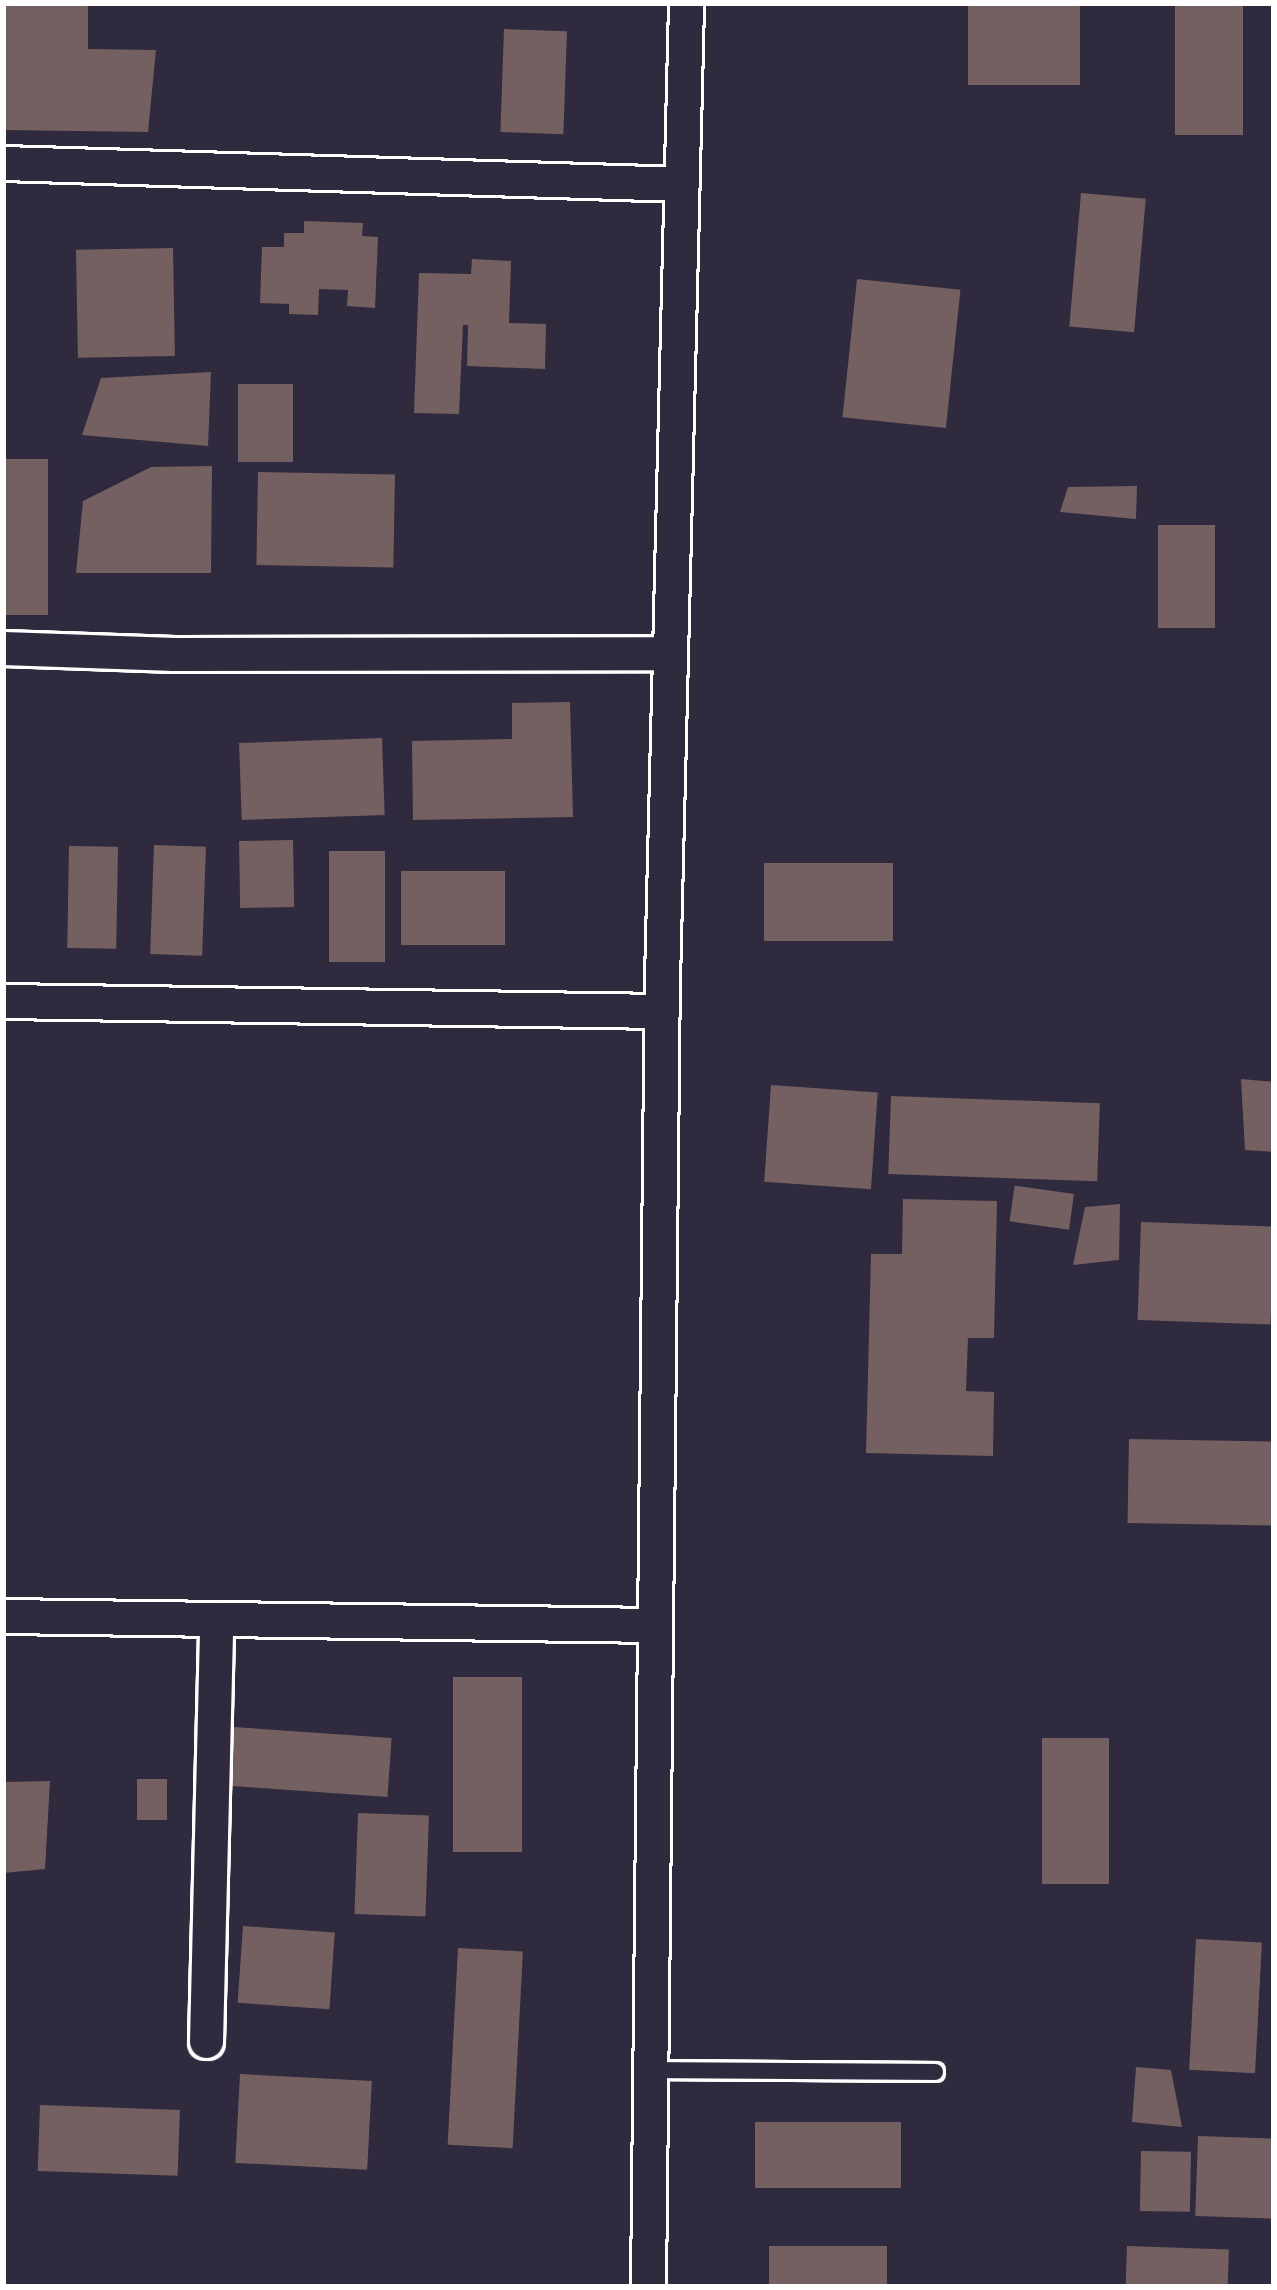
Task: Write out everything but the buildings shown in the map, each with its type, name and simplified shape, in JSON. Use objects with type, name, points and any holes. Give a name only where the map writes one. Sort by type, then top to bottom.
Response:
[{"type":"street","points":[[648,2287],[662,1011],[686,3]]},
{"type":"street","points":[[3,163],[682,184]]},
{"type":"street","points":[[3,648],[174,654],[669,653]]},
{"type":"street","points":[[3,1001],[662,1011]]},
{"type":"street","points":[[3,1616],[654,1625]]},
{"type":"street","points":[[206,2042],[216,1620]]},
{"type":"lane","points":[[649,2070],[935,2072]]}]
